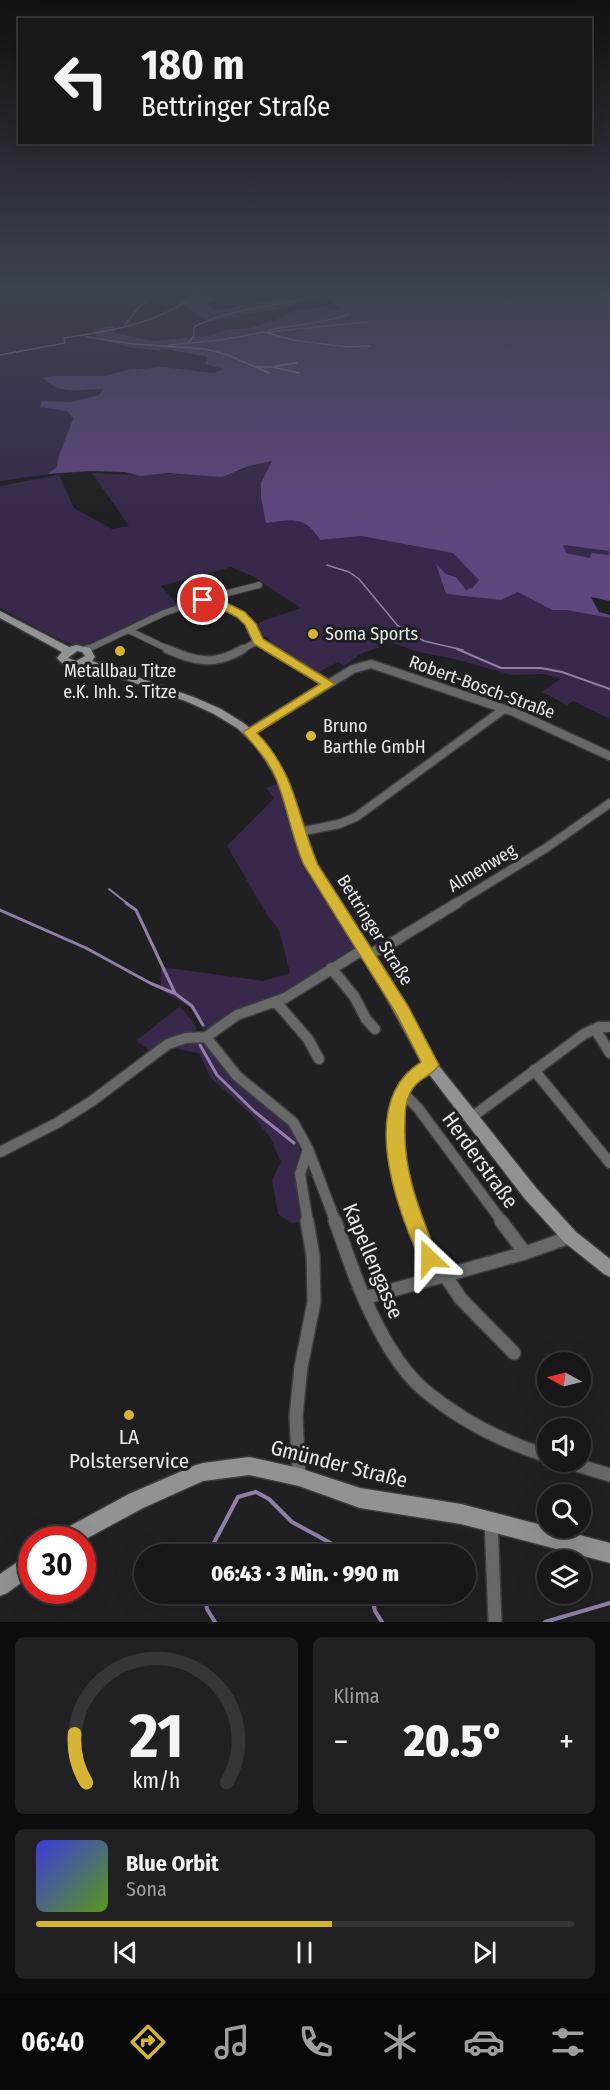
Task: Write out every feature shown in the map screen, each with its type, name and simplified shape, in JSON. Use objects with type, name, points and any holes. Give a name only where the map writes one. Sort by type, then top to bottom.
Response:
[{"type":"street","points":[[86,656],[128,630],[178,608],[203,600],[215,600],[228,593],[259,585]]},
{"type":"street","points":[[215,600],[246,620],[258,641],[328,684]]},
{"type":"street","name":"Bettringer Straße","points":[[0,614],[68,651],[62,656],[64,661],[74,664],[86,656],[116,676],[196,701],[228,717],[250,732],[267,751],[284,781],[311,865],[402,1011],[430,1065],[531,1194],[570,1237],[610,1269]]},
{"type":"street","points":[[128,630],[204,662],[223,659],[258,641]]},
{"type":"street","name":"Robert-Bosch-Straße","points":[[250,732],[359,666],[371,664],[541,723],[610,756]]},
{"type":"street","points":[[299,832],[339,824],[356,817],[504,709]]},
{"type":"street","name":"Almenweg","points":[[206,1037],[237,1015],[276,1002],[331,968],[365,952],[386,947],[608,808]]},
{"type":"street","points":[[331,968],[354,996],[366,1019],[375,1029]]},
{"type":"street","points":[[276,1002],[308,1039],[319,1059]]},
{"type":"street","points":[[472,1118],[534,1070],[595,1029],[610,1027]]},
{"type":"street","points":[[595,1029],[610,1053]]},
{"type":"street","points":[[0,1152],[74,1113],[168,1044],[186,1038],[206,1037]]},
{"type":"street","name":"Kapellengasse","points":[[206,1037],[237,1076],[293,1122],[308,1149],[364,1298],[406,1371],[423,1389],[474,1425],[537,1453]]},
{"type":"street","points":[[430,1065],[412,1076],[402,1092],[397,1107],[397,1165],[410,1211],[440,1275],[514,1353]]},
{"type":"street","points":[[534,1070],[610,1163]]},
{"type":"street","name":"Herderstraße","points":[[402,1092],[418,1108],[525,1253]]},
{"type":"street","points":[[299,1478],[296,1416],[301,1367],[314,1302],[313,1256],[300,1174],[308,1149]]},
{"type":"street","points":[[364,1298],[525,1253],[570,1237]]},
{"type":"street","name":"Gmünder Straße","points":[[90,1526],[136,1501],[202,1472],[249,1466],[299,1478],[360,1498],[491,1521],[610,1553]]},
{"type":"street","points":[[591,1469],[610,1475]]},
{"type":"street","points":[[491,1521],[495,1622]]},
{"type":"street","points":[[0,1586],[18,1572]]},
{"type":"shaded area","points":[[0,363],[253,363],[76,470],[0,481]]},
{"type":"shaded area","points":[[610,363],[610,601],[591,597],[599,612],[610,615],[610,618],[566,610],[552,610],[518,592],[501,600],[446,594],[436,564],[446,574],[456,577],[466,590],[472,588],[479,580],[453,553],[361,536],[320,540],[309,526],[297,521],[266,523],[261,483],[272,461],[249,466],[222,477],[168,473],[140,476],[125,472],[90,471],[47,474],[57,467],[59,455],[73,418],[67,411],[40,407],[42,401],[71,402],[99,395],[103,389],[64,390],[43,378],[106,376],[126,370],[163,367],[214,373],[223,369],[205,364]],"holes":[[[563,545],[609,551],[609,555],[591,553],[590,558],[566,553]]]},
{"type":"shaded area","points":[[272,461],[266,523],[297,521],[309,526],[320,540],[361,536],[454,553],[479,580],[466,591],[456,577],[446,574],[437,566],[446,594],[501,600],[518,592],[552,610],[566,610],[610,618],[610,719],[573,701],[567,705],[542,692],[560,679],[544,674],[512,675],[419,652],[389,642],[376,628],[364,632],[380,647],[362,653],[344,666],[338,662],[319,672],[273,646],[267,636],[261,637],[256,625],[301,608],[254,577],[231,567],[161,586],[178,605],[111,636],[85,645],[75,645],[60,640],[0,608],[0,486],[59,475],[74,508],[112,529],[129,526],[92,473],[132,475],[240,471],[249,466]]},
{"type":"shaded area","points":[[562,545],[609,551],[609,556],[591,553],[590,558],[566,553]]},
{"type":"shaded area","points":[[279,783],[296,834],[354,943],[354,948],[291,989],[271,1000],[240,1009],[207,1031],[204,1030],[190,1007],[161,990],[161,967],[263,981],[290,973],[279,930],[267,915],[227,846],[274,798],[266,788]]},
{"type":"shaded area","points":[[180,1006],[196,1026],[196,1032],[152,1052],[136,1041]]},
{"type":"shaded area","points":[[197,1041],[207,1046],[234,1080],[291,1128],[311,1176],[297,1177],[305,1221],[291,1223],[278,1214],[272,1180],[281,1162],[270,1137],[251,1114],[210,1077],[199,1053],[168,1047]]},
{"type":"waterway","points":[[246,363],[255,367]]},
{"type":"waterway","points":[[276,366],[297,363]]},
{"type":"waterway","points":[[255,367],[273,367],[299,373]]},
{"type":"waterway","points":[[255,367],[269,373]]},
{"type":"waterway","points":[[327,565],[349,572],[359,579],[398,626],[424,641],[463,650]]},
{"type":"waterway","points":[[457,649],[501,668],[541,668],[562,672],[610,689]]},
{"type":"waterway","points":[[109,889],[128,904]]},
{"type":"waterway","points":[[126,903],[136,910],[175,993]]},
{"type":"waterway","points":[[0,910],[86,948],[150,983],[176,994],[192,1006],[203,1025]]},
{"type":"waterway","points":[[200,1045],[217,1075],[255,1112],[294,1143]]},
{"type":"waterway","points":[[213,1544],[238,1497],[256,1492],[269,1499],[292,1522],[333,1544]]},
{"type":"waterway","points":[[545,1622],[610,1603]]},
{"type":"waterway","points":[[206,1604],[215,1622]]},
{"type":"waterway","points":[[373,1604],[382,1622]]},
{"type":"place","name":"Soma Sports","points":[[313,634]]},
{"type":"place","name":"Metallbau Titze e.K. Inh. S. Titze","points":[[120,651]]},
{"type":"place","name":"Bruno Barthle GmbH","points":[[311,736]]},
{"type":"place","name":"LA Polsterservice","points":[[129,1415]]},
{"type":"route","points":[[203,600],[215,600],[241,615],[250,624],[258,641],[328,684],[250,732],[267,751],[284,781],[311,865],[385,981],[430,1065],[412,1076],[402,1092],[397,1107],[395,1138],[397,1165],[403,1192],[429,1258]]}]
